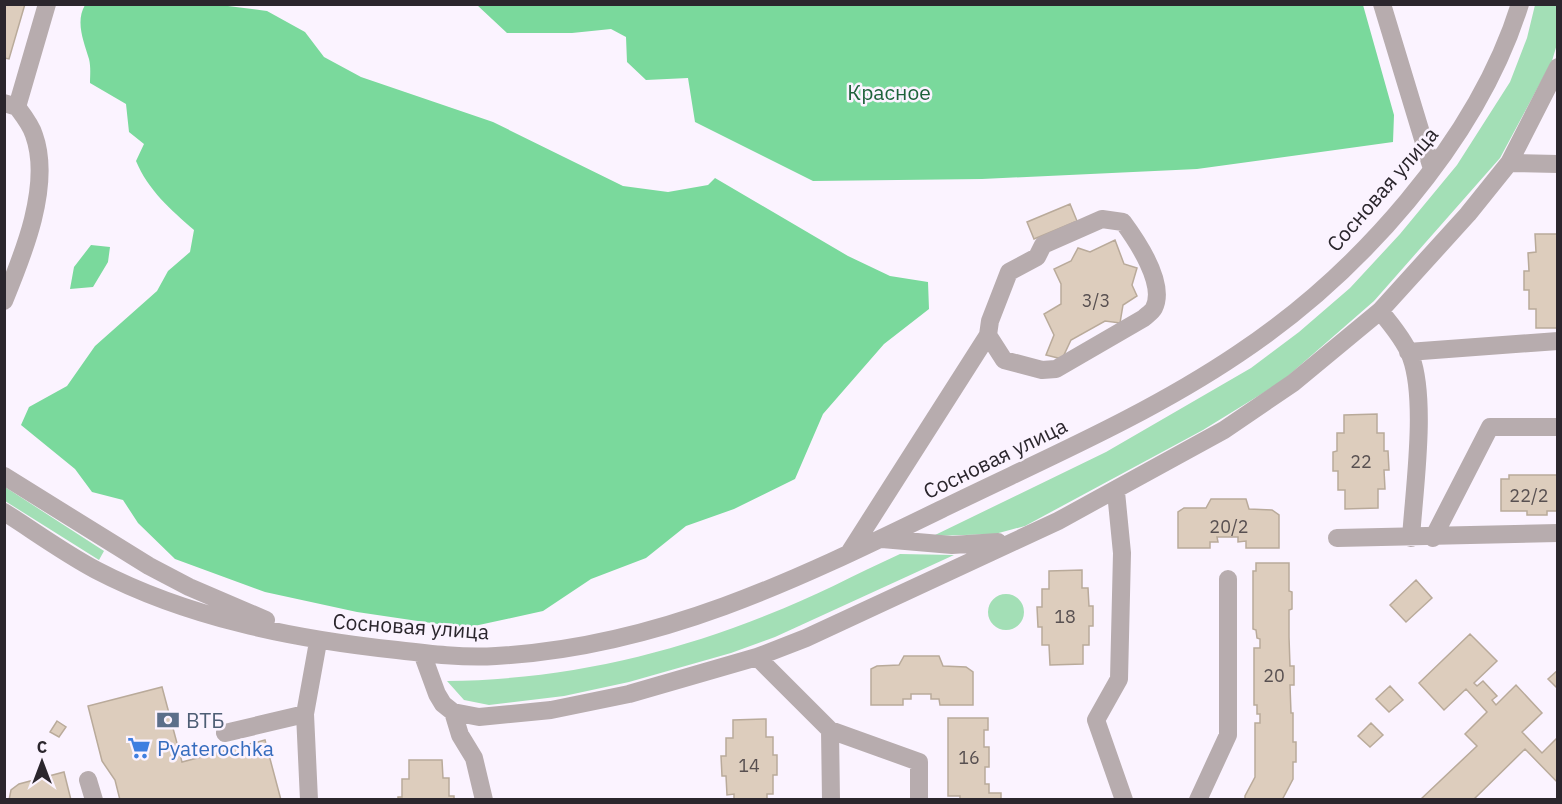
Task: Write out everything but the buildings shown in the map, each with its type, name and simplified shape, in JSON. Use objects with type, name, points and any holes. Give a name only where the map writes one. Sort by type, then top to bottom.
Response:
[{"type":"street","points":[[4,301],[30,236],[39,169],[34,135],[11,105],[47,4]]},
{"type":"street","points":[[1382,4],[1432,169]]},
{"type":"street","name":"Сосновая улица","points":[[4,512],[95,569],[137,587],[233,621],[318,642],[422,653],[494,656],[583,646],[674,625],[745,600],[849,553],[1086,439],[1237,355],[1298,309],[1335,276],[1403,205],[1466,124],[1491,79],[1510,36],[1520,4]]},
{"type":"street","points":[[422,653],[443,704],[453,712],[479,717],[551,710],[629,694],[758,657],[806,638],[1116,492],[1224,430],[1273,397],[1380,311],[1468,214],[1509,163],[1557,67]]},
{"type":"street","points":[[1509,163],[1557,164]]},
{"type":"street","points":[[849,553],[988,335],[990,321],[1009,272],[1037,257],[1043,245],[1102,219],[1123,222],[1135,238],[1154,276],[1157,294],[1154,308],[1144,318],[1056,369],[1042,370],[1004,360],[988,335]]},
{"type":"street","points":[[1380,311],[1408,352],[1419,399],[1411,538]]},
{"type":"street","points":[[1408,352],[1557,341]]},
{"type":"street","points":[[1433,538],[1490,427],[1557,427]]},
{"type":"street","name":"Сосновая улица","points":[[4,476],[149,566],[189,587],[318,642]]},
{"type":"street","points":[[1116,492],[1122,553],[1119,679],[1096,720],[1124,800]]},
{"type":"street","points":[[1337,538],[1433,538],[1557,533]]},
{"type":"street","points":[[880,538],[952,545],[1015,541]]},
{"type":"street","points":[[1198,800],[1228,735],[1228,579]]},
{"type":"street","points":[[310,798],[305,714],[318,642]]},
{"type":"street","points":[[758,657],[830,730],[919,762],[920,800]]},
{"type":"street","points":[[453,712],[460,735],[474,758],[484,800]]},
{"type":"street","points":[[225,733],[305,714]]},
{"type":"street","points":[[830,730],[831,800]]},
{"type":"street","points":[[88,780],[94,800]]},
{"type":"green space","points":[[212,4],[267,11],[305,32],[324,57],[361,77],[493,122],[623,186],[668,192],[708,185],[715,178],[848,256],[890,276],[928,282],[929,309],[884,344],[823,414],[795,479],[734,509],[686,526],[646,558],[591,579],[543,611],[465,628],[357,612],[265,592],[175,559],[138,523],[123,500],[92,492],[75,469],[21,425],[29,407],[67,386],[95,346],[157,291],[168,271],[190,252],[194,230],[161,199],[141,171],[136,161],[144,144],[129,132],[126,104],[90,83],[90,62],[81,25],[85,5]]},
{"type":"green space","name":"Красное","points":[[477,5],[1363,5],[1394,115],[1393,142],[1197,169],[982,179],[813,181],[695,122],[688,78],[646,80],[627,62],[626,37],[611,29],[572,33],[507,33]]},
{"type":"green space","points":[[1535,5],[1557,5],[1557,44],[1552,61],[1500,158],[1374,301],[1281,382],[1203,430],[1025,526],[995,534],[933,536],[1106,452],[1251,368],[1299,332],[1350,288],[1400,234],[1457,165],[1510,82],[1527,38]]},
{"type":"green space","points":[[91,245],[110,247],[108,262],[93,287],[70,289],[74,267]]},
{"type":"green space","points":[[5,487],[104,551],[99,560],[5,501]]},
{"type":"green space","points":[[900,554],[954,555],[775,637],[731,653],[629,682],[564,696],[489,705],[464,700],[447,681],[529,676],[650,654],[728,630],[784,608]]},
{"type":"green space","points":[[1006,594],[1019,599],[1024,612],[1019,625],[1006,630],[993,625],[988,612],[993,599]]},
{"type":"place","name":"ВТБ","points":[[168,720]]},
{"type":"place","name":"Pyaterochka","points":[[139,748]]}]
